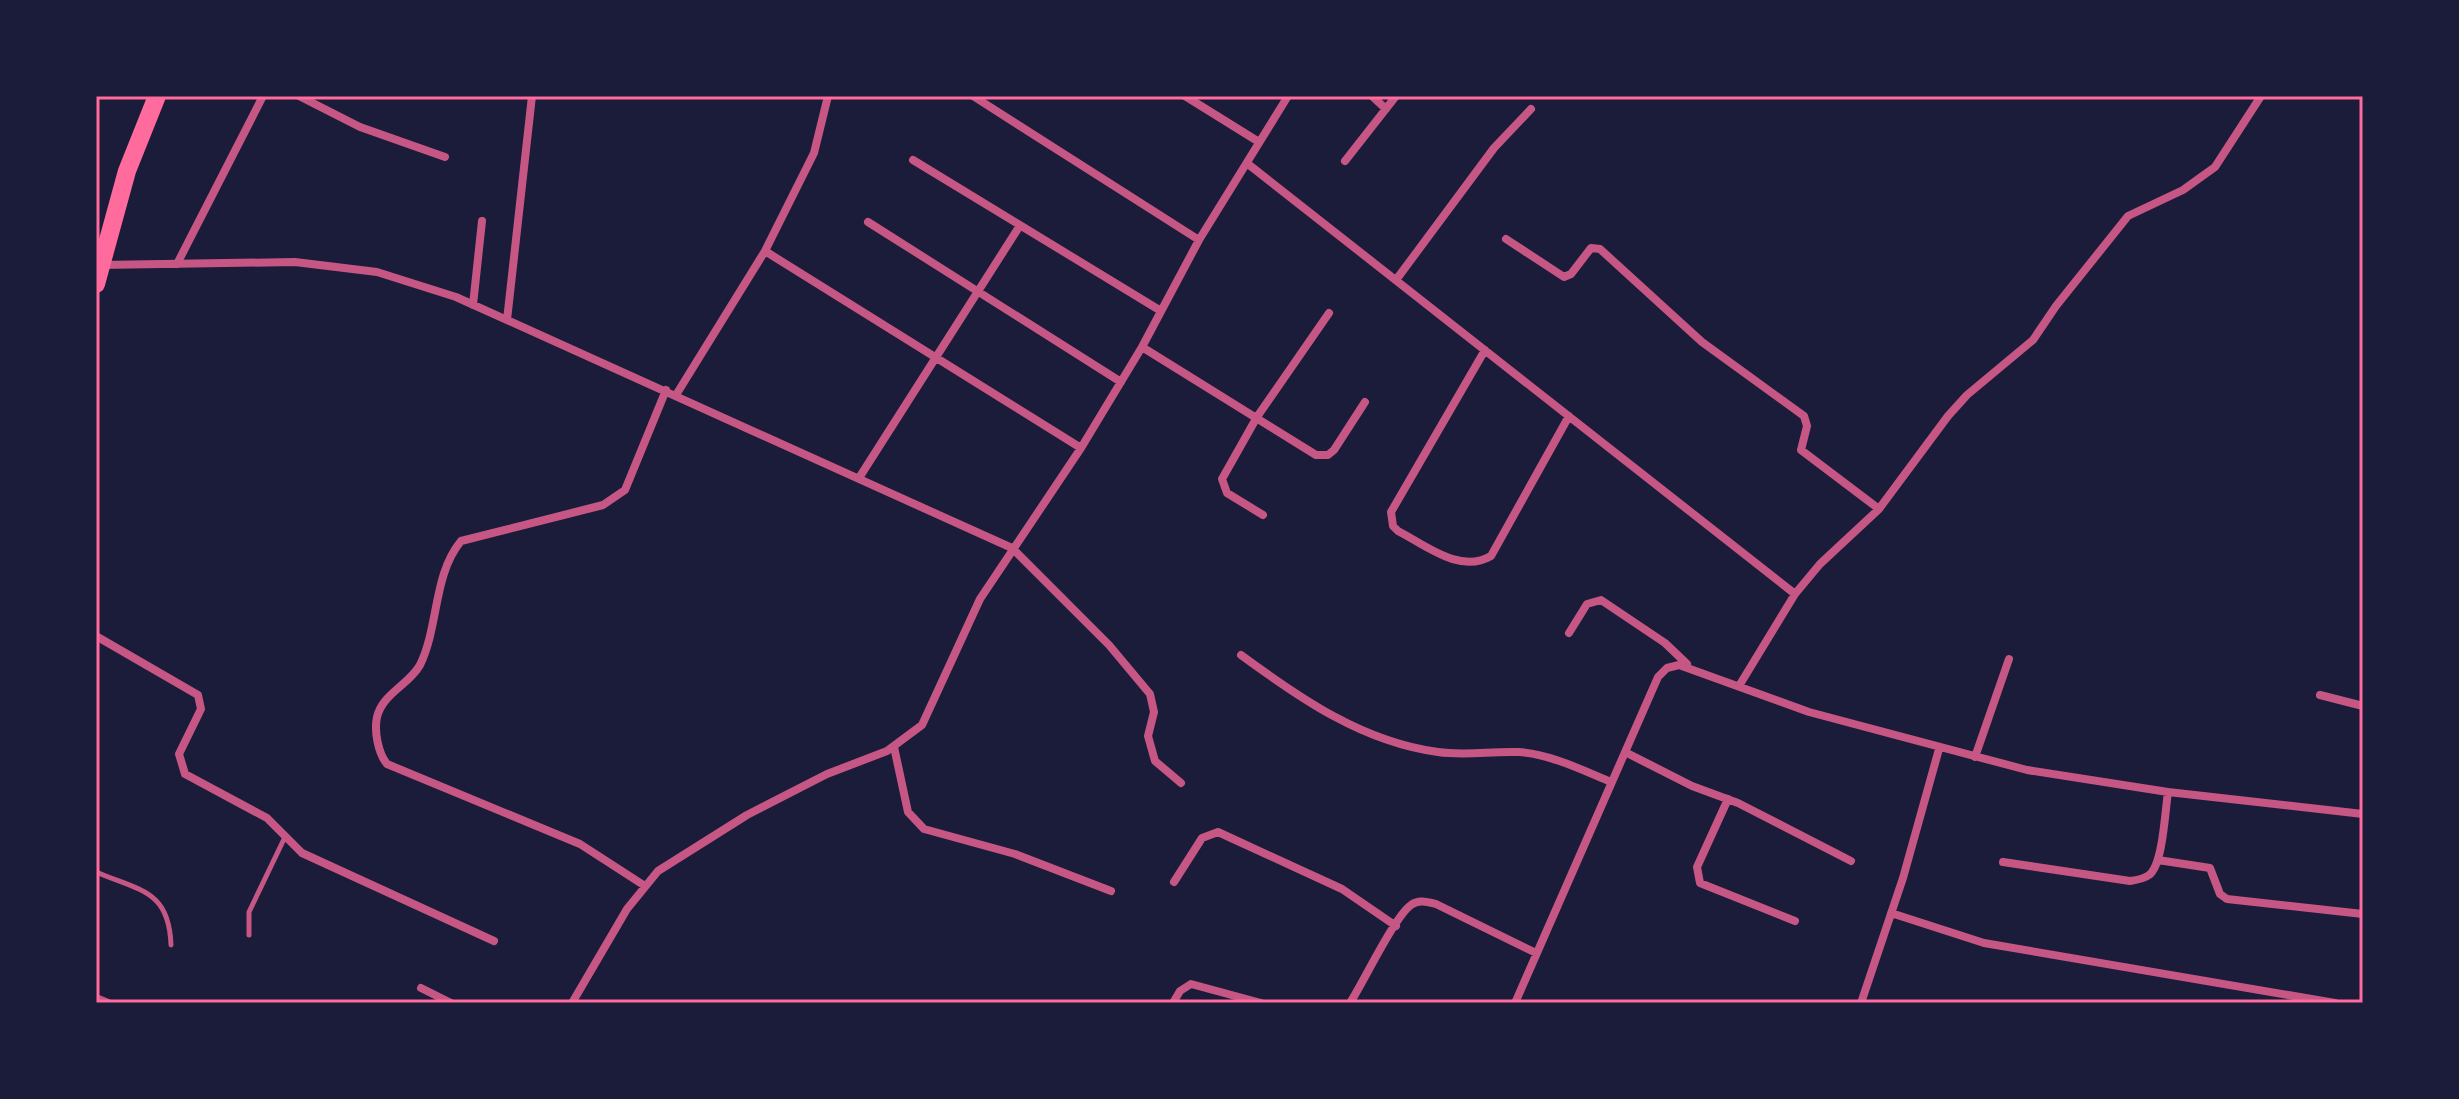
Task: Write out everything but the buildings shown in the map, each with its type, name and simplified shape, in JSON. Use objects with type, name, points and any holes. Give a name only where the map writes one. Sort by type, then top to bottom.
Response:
[{"type":"highway","points":[[98,265],[127,171],[157,96]]},
{"type":"street","points":[[177,264],[263,96]]},
{"type":"street","points":[[299,96],[360,127],[445,157]]},
{"type":"street","points":[[507,320],[532,96]]},
{"type":"street","points":[[676,395],[765,251],[814,153],[828,96]]},
{"type":"street","points":[[973,96],[1199,240]]},
{"type":"street","points":[[1185,96],[1198,99],[1259,142]]},
{"type":"street","points":[[572,1003],[645,886],[677,858],[747,815],[827,774],[894,747],[922,725],[980,599],[1081,448],[1142,347],[1199,240],[1288,96]]},
{"type":"street","points":[[1372,96],[1386,109]]},
{"type":"street","points":[[1345,161],[1396,96]]},
{"type":"street","points":[[1739,686],[1795,594],[1820,564],[1879,509],[1967,395],[2033,340],[2111,233],[2128,216],[2183,190],[2215,167],[2261,96]]},
{"type":"street","points":[[1396,280],[1494,148],[1531,109]]},
{"type":"street","points":[[913,160],[1161,311]]},
{"type":"street","points":[[1248,164],[1795,594]]},
{"type":"street","points":[[473,305],[482,221]]},
{"type":"street","points":[[868,222],[977,294],[1121,382]]},
{"type":"street","points":[[859,478],[1019,227]]},
{"type":"street","points":[[1506,239],[1564,277],[1571,274],[1591,248],[1600,249],[1702,342],[1804,416],[1807,426],[1800,445],[1805,455],[1879,509]]},
{"type":"street","points":[[765,251],[935,360],[1081,448]]},
{"type":"street","points":[[98,265],[295,262],[377,272],[473,305],[1012,548],[1109,645],[1150,694],[1155,705],[1148,736],[1155,761],[1181,783]]},
{"type":"street","points":[[1263,515],[1235,499],[1223,486],[1226,470],[1257,417],[1329,313]]},
{"type":"street","points":[[1142,347],[1316,455],[1328,455],[1365,402]]},
{"type":"street","points":[[1485,350],[1391,512],[1391,520],[1398,531],[1460,563],[1472,565],[1491,556],[1569,416]]},
{"type":"street","points":[[645,886],[580,844],[387,764],[381,751],[376,721],[386,699],[419,667],[449,557],[461,541],[603,505],[617,498],[629,482],[666,390]]},
{"type":"street","points":[[1569,633],[1587,604],[1601,600],[1665,643],[1688,665],[1809,712],[1939,749],[2027,770],[2168,792],[2363,814]]},
{"type":"street","points":[[96,636],[198,695],[201,709],[181,744],[182,769],[196,781],[267,818],[302,853],[494,941]]},
{"type":"street","points":[[1241,655],[1321,710],[1389,740],[1468,755],[1498,752],[1536,755],[1611,782]]},
{"type":"street","points":[[1975,757],[2009,659]]},
{"type":"street","points":[[1515,1003],[1658,677],[1667,668],[1688,665]]},
{"type":"street","points":[[2320,695],[2363,706]]},
{"type":"street","points":[[894,747],[908,812],[924,829],[1015,854],[1111,891]]},
{"type":"street","points":[[1861,1003],[1939,749]]},
{"type":"street","points":[[1625,752],[1728,799],[1851,861]]},
{"type":"street","points":[[2003,862],[2130,881],[2150,875],[2158,860],[2168,792]]},
{"type":"street","points":[[1728,799],[1697,867],[1700,883],[1795,921]]},
{"type":"street","points":[[1174,882],[1202,838],[1218,832],[1342,889],[1396,926]]},
{"type":"street","points":[[2158,860],[2210,868],[2220,894],[2227,899],[2363,914]]},
{"type":"street","points":[[1350,1003],[1410,905],[1427,902],[1536,953]]},
{"type":"street","points":[[1891,913],[1984,943],[2335,1003]]},
{"type":"street","points":[[1173,1003],[1180,991],[1191,984],[1261,1003]]},
{"type":"street","points":[[421,988],[451,1003]]},
{"type":"street","points":[[96,998],[108,1003]]},
{"type":"lane","points":[[249,935],[249,912],[285,837]]},
{"type":"lane","points":[[96,872],[159,902],[170,921],[171,945]]}]
